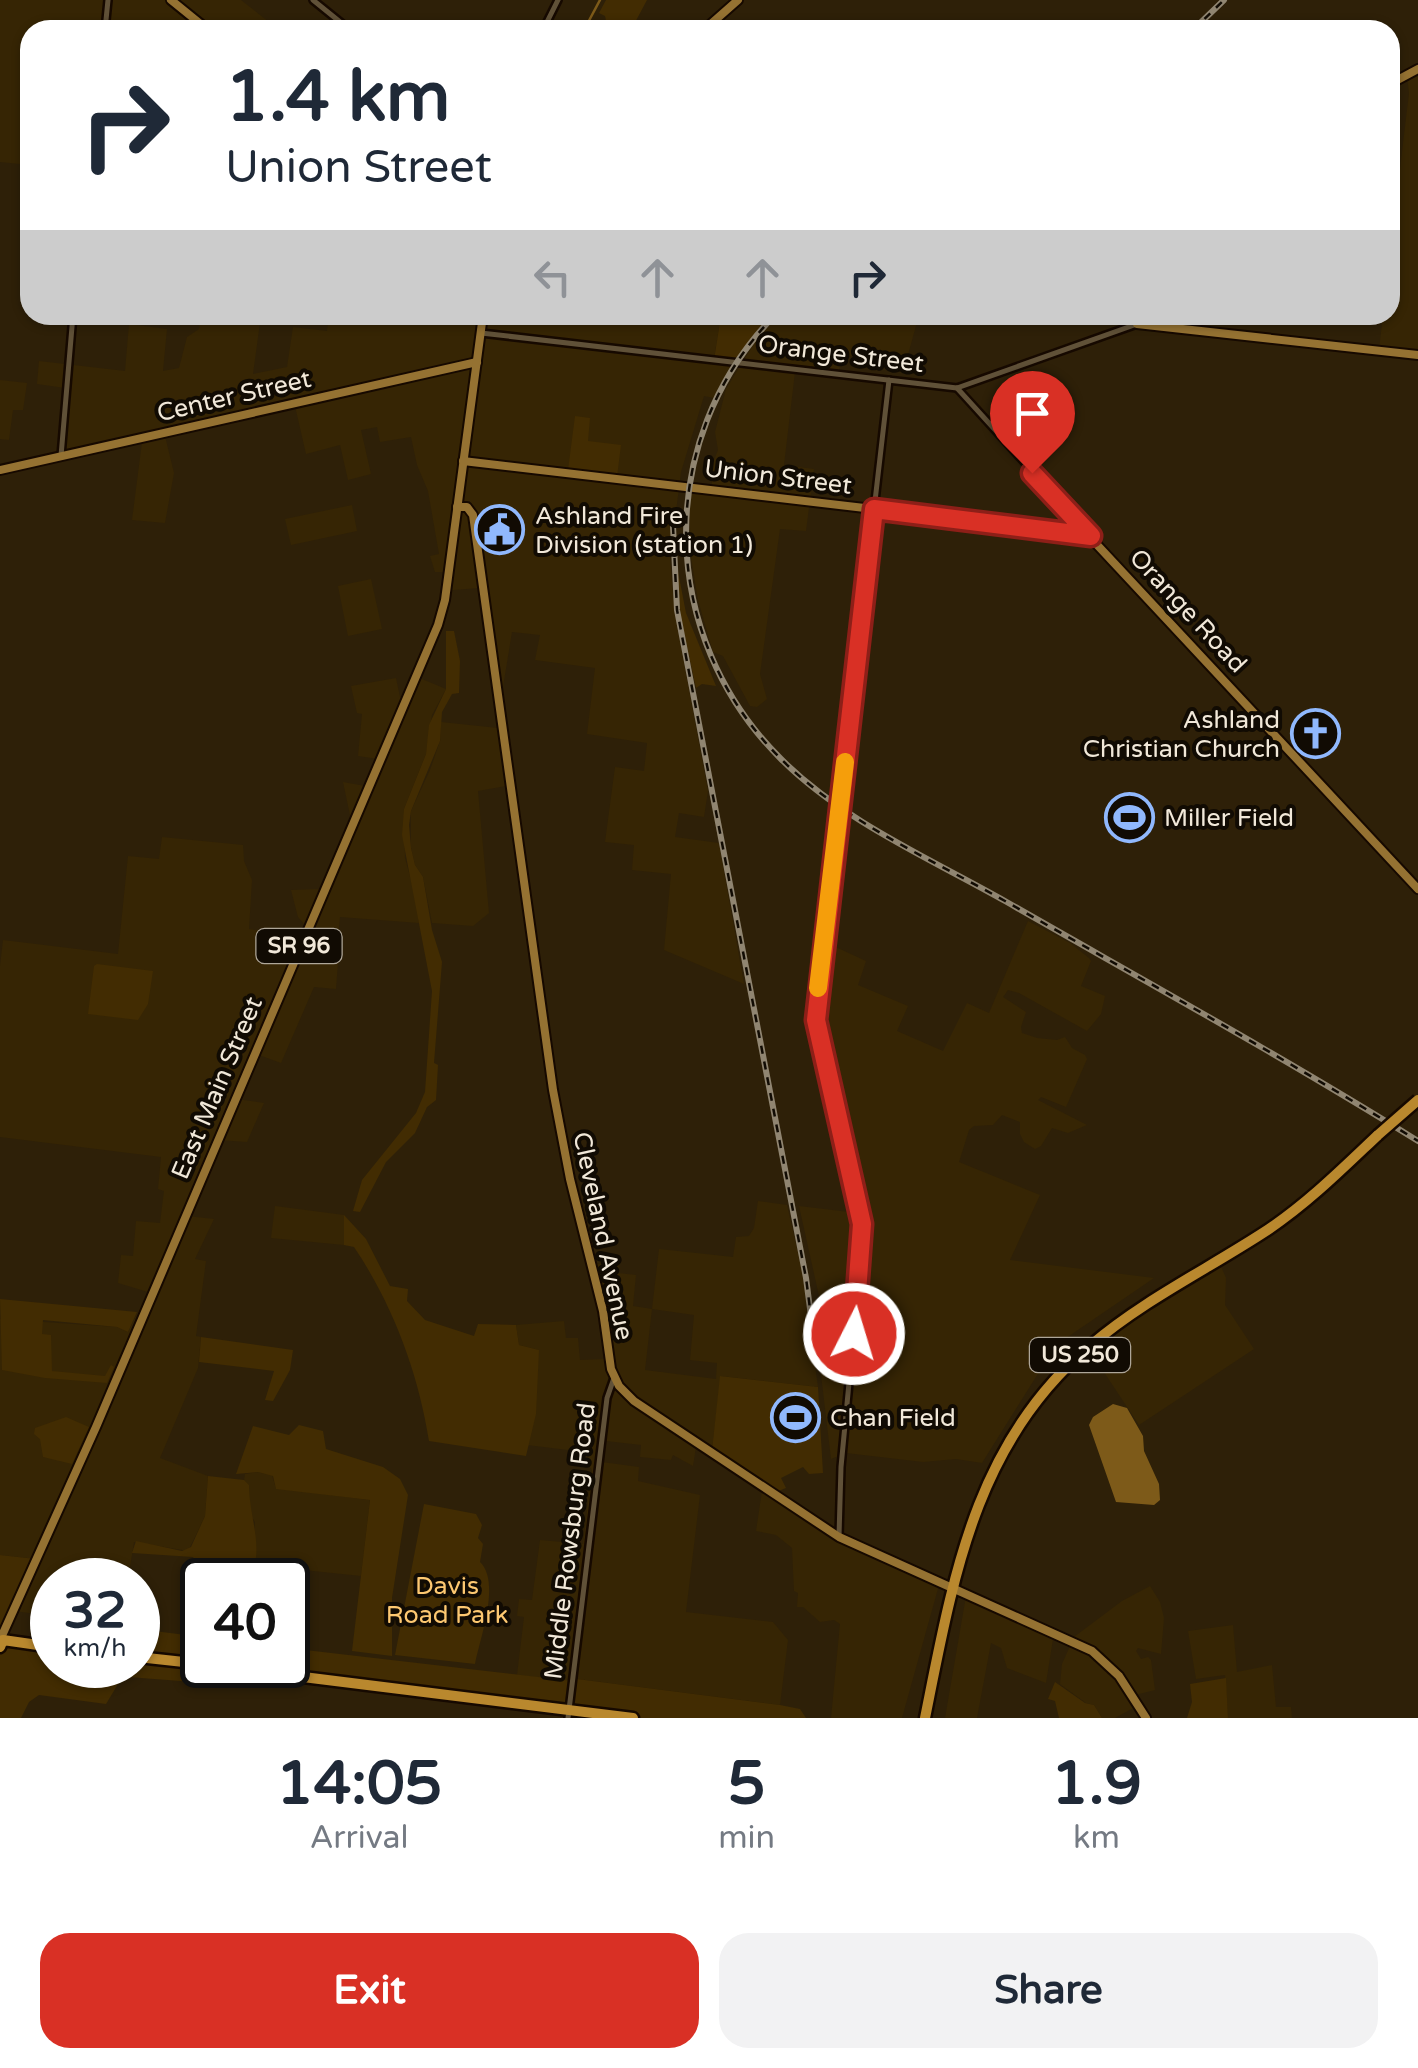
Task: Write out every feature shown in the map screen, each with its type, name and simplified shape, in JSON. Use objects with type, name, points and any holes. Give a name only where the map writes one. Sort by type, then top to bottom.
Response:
[{"type":"highway","name":"US 250","points":[[922,1718],[966,1536],[987,1482],[1016,1430],[1052,1383],[1081,1353],[1118,1324],[1286,1216],[1418,1100]]},
{"type":"highway","points":[[1,1642],[30,1645]]},
{"type":"highway","points":[[310,1679],[569,1714],[633,1718]]},
{"type":"main road","points":[[170,0],[195,20]]},
{"type":"main road","points":[[715,20],[738,0]]},
{"type":"main road","name":"East Main Street","points":[[1,1642],[435,632],[444,605],[482,325]]},
{"type":"main road","points":[[1184,325],[1418,355]]},
{"type":"main road","name":"Center Street","points":[[0,470],[477,362]]},
{"type":"main road","name":"Union Street","points":[[464,461],[1089,535]]},
{"type":"main road","name":"Cleveland Avenue","points":[[457,507],[467,507],[473,514],[553,1090],[570,1179],[603,1311],[614,1378],[634,1401],[839,1537],[1075,1641],[1104,1661],[1146,1718]]},
{"type":"main road","name":"Orange Road","points":[[1089,535],[1418,889]]},
{"type":"street","points":[[313,0],[338,20]]},
{"type":"street","points":[[61,456],[72,325]]},
{"type":"street","points":[[958,388],[1121,325]]},
{"type":"street","name":"Orange Street","points":[[481,332],[958,388]]},
{"type":"street","points":[[839,1537],[840,1482],[863,1236],[860,1206],[820,1046],[817,1004],[889,380]]},
{"type":"street","name":"Orange Road","points":[[958,388],[1089,535]]},
{"type":"street","name":"Middle Rowsburg Road","points":[[569,1714],[607,1398],[614,1378]]},
{"type":"shaded area","points":[[0,0],[241,0],[266,20],[20,20],[20,164],[0,162]]},
{"type":"shaded area","points":[[1418,72],[1418,353],[1379,349],[1382,325],[1400,325],[1400,169],[1409,93],[1407,77]]},
{"type":"shaded area","points":[[129,325],[137,325],[167,329],[163,371],[179,368],[187,337],[200,325],[260,325],[253,374],[287,367],[293,327],[327,331],[328,325],[719,325],[714,359],[736,361],[714,398],[704,396],[681,472],[670,559],[675,615],[708,791],[704,817],[679,813],[675,837],[719,843],[744,984],[664,950],[671,874],[632,870],[634,845],[605,842],[615,767],[644,771],[647,743],[587,734],[595,668],[535,660],[540,635],[512,632],[503,687],[493,686],[479,588],[442,591],[445,572],[435,572],[430,556],[439,554],[428,491],[411,437],[380,442],[377,427],[361,430],[371,474],[348,480],[340,445],[306,454],[295,406],[165,436],[174,473],[165,523],[132,520],[142,442],[55,462],[65,388],[37,384],[39,361],[125,371]]},
{"type":"shaded area","points":[[769,325],[916,325],[906,362],[842,355],[838,376],[795,372],[784,465],[814,469],[806,531],[780,529],[760,674],[767,699],[757,707],[750,706],[723,656],[713,652],[691,557],[689,499],[691,483],[712,485],[711,467],[718,450],[715,432],[726,389]]},
{"type":"shaded area","points":[[0,380],[27,383],[23,410],[13,410],[9,440],[0,439]]},
{"type":"shaded area","points":[[352,505],[357,531],[291,545],[285,519]]},
{"type":"shaded area","points":[[371,579],[382,629],[348,636],[338,586]]},
{"type":"shaded area","points":[[417,677],[446,689],[432,715],[426,754],[404,809],[405,858],[419,923],[340,917],[337,949],[343,951],[336,989],[314,987],[281,1063],[256,1054],[237,1099],[264,1103],[247,1142],[218,1140],[187,1216],[214,1219],[195,1259],[206,1261],[196,1336],[201,1337],[198,1368],[160,1458],[208,1476],[205,1516],[188,1551],[134,1542],[131,1558],[0,1555],[0,1319],[117,1327],[128,1332],[148,1292],[118,1283],[121,1255],[133,1256],[136,1221],[160,1223],[164,1191],[158,1189],[161,1157],[0,1137],[3,940],[118,954],[128,856],[159,859],[162,837],[243,845],[244,861],[252,880],[249,929],[298,937],[304,924],[298,917],[291,890],[321,889],[351,820],[343,782],[365,786],[378,759],[358,756],[362,714],[357,713],[351,686],[396,678],[400,697],[409,696]]},
{"type":"shaded area","points":[[441,722],[498,728],[506,786],[478,791],[489,913],[473,926],[432,923],[423,877],[411,848],[411,811],[440,741]]},
{"type":"shaded area","points":[[1028,921],[1089,958],[1081,986],[1105,996],[1101,1014],[1087,1031],[1019,993],[1008,990],[1003,997],[1026,1012],[1022,1033],[1057,1040],[1065,1037],[1072,1048],[1085,1055],[1087,1059],[1066,1107],[1041,1097],[1038,1100],[1087,1125],[1068,1133],[1052,1128],[1035,1149],[1024,1142],[1020,1122],[1002,1115],[993,1125],[969,1130],[959,1162],[1040,1195],[1010,1260],[1154,1278],[1056,1345],[982,1463],[956,1459],[923,1462],[846,1453],[831,1459],[817,1341],[821,1305],[799,1206],[866,1214],[822,1036],[820,1002],[827,943],[866,961],[858,985],[908,1006],[897,1031],[943,1051],[967,1003],[989,1013]]},
{"type":"shaded area","points":[[758,1201],[787,1205],[802,1270],[818,1387],[721,1376],[712,1450],[696,1447],[693,1466],[673,1455],[671,1460],[640,1457],[641,1445],[606,1441],[602,1462],[639,1467],[638,1481],[700,1495],[686,1612],[773,1622],[788,1640],[780,1705],[517,1675],[524,1617],[517,1616],[519,1599],[532,1600],[540,1540],[583,1544],[592,1470],[587,1462],[576,1461],[576,1451],[527,1445],[538,1350],[519,1345],[516,1325],[564,1321],[566,1338],[578,1338],[580,1360],[606,1359],[603,1326],[588,1263],[619,1266],[618,1273],[636,1275],[633,1306],[652,1309],[659,1249],[733,1257],[736,1237],[749,1236]],"holes":[[[652,1309],[694,1315],[690,1360],[717,1363],[716,1379],[645,1370]]]},
{"type":"shaded area","points":[[275,1206],[344,1215],[344,1245],[271,1238]]},
{"type":"shaded area","points":[[1219,1262],[1226,1278],[1225,1305],[1254,1349],[1139,1425],[1090,1351]]},
{"type":"shaded area","points":[[1113,1404],[1127,1408],[1143,1436],[1144,1451],[1159,1484],[1160,1500],[1154,1505],[1116,1502],[1089,1425],[1093,1417]]},
{"type":"shaded area","points":[[245,1474],[272,1475],[276,1488],[370,1500],[361,1576],[310,1571],[310,1558],[252,1558],[255,1522],[249,1513]]},
{"type":"shaded area","points":[[762,1491],[834,1536],[939,1585],[902,1718],[831,1718],[840,1624],[834,1620],[820,1622],[803,1607],[797,1607],[792,1548],[776,1535],[756,1531]]},
{"type":"shaded area","points":[[30,1573],[30,1613],[14,1611]]},
{"type":"shaded area","points":[[1150,1586],[1164,1618],[1161,1654],[1138,1648],[1136,1651],[1141,1659],[1151,1660],[1155,1690],[1131,1696],[1137,1706],[1115,1718],[1102,1718],[1094,1705],[1060,1684],[1062,1664],[1074,1637],[1122,1601]]},
{"type":"shaded area","points":[[966,1596],[1054,1633],[1046,1683],[1007,1668],[1001,1648],[991,1643],[977,1718],[945,1718]]},
{"type":"shaded area","points":[[1233,1625],[1237,1672],[1272,1665],[1276,1707],[1291,1707],[1292,1718],[1228,1718],[1225,1675],[1196,1679],[1188,1631]]},
{"type":"green space","points":[[606,0],[647,0],[636,20],[606,20],[599,13]]},
{"type":"green space","points":[[719,325],[763,325],[736,361],[714,360]]},
{"type":"green space","points":[[575,416],[590,418],[588,441],[621,445],[617,477],[568,470]]},
{"type":"green space","points":[[675,556],[686,613],[716,686],[702,684],[696,688],[681,619]]},
{"type":"green space","points":[[446,631],[454,631],[460,661],[459,693],[452,694],[442,712],[440,741],[409,825],[415,865],[423,877],[442,962],[434,1063],[438,1065],[436,1100],[427,1107],[415,1133],[386,1162],[360,1212],[353,1211],[362,1180],[416,1113],[425,1092],[432,991],[402,835],[404,809],[426,754],[429,725],[446,689]]},
{"type":"green space","name":"Miller Field","points":[[1112,807],[1147,807],[1139,833],[1110,840]]},
{"type":"green space","points":[[97,964],[153,971],[148,1004],[138,1020],[88,1014]]},
{"type":"green space","points":[[344,1215],[366,1239],[390,1286],[408,1289],[407,1301],[425,1320],[474,1336],[478,1324],[516,1325],[519,1345],[539,1350],[536,1414],[526,1456],[429,1441],[411,1365],[392,1316],[354,1247],[344,1245]]},
{"type":"green space","points":[[0,1299],[137,1312],[128,1332],[117,1327],[43,1320],[42,1334],[51,1335],[52,1371],[105,1376],[111,1365],[114,1367],[107,1383],[45,1378],[2,1370]]},
{"type":"green space","points":[[201,1337],[293,1350],[290,1370],[273,1401],[265,1400],[274,1371],[199,1362]]},
{"type":"green space","points":[[720,1376],[818,1387],[823,1473],[809,1474],[803,1467],[781,1478],[786,1488],[776,1492],[712,1450]]},
{"type":"green space","points":[[66,1417],[89,1427],[72,1464],[43,1457],[40,1439],[34,1434],[35,1428]]},
{"type":"green space","points":[[299,1425],[323,1431],[326,1449],[383,1467],[400,1479],[408,1495],[392,1598],[392,1656],[352,1651],[370,1500],[276,1489],[273,1476],[258,1472],[236,1474],[253,1426],[289,1435]]},
{"type":"green space","points":[[208,1476],[244,1480],[249,1485],[256,1558],[132,1553],[136,1541],[182,1551],[191,1547],[205,1516]]},
{"type":"green space","name":"Davis Road Park","points":[[424,1504],[476,1514],[482,1525],[478,1538],[483,1544],[480,1562],[486,1571],[489,1596],[475,1664],[395,1655]]},
{"type":"green space","points":[[0,1555],[30,1558],[30,1572],[0,1639]]},
{"type":"green space","points":[[160,1632],[180,1634],[180,1661],[160,1658]]},
{"type":"green space","points":[[3,1641],[30,1645],[30,1688],[116,1688],[106,1704],[39,1695],[29,1702],[21,1718],[0,1718]]},
{"type":"green space","points":[[310,1651],[573,1681],[570,1710],[310,1677]]},
{"type":"green space","points":[[160,1661],[180,1663],[180,1681],[160,1679]]},
{"type":"green space","points":[[1226,1678],[1228,1718],[1187,1718],[1192,1702],[1190,1684]]},
{"type":"green space","points":[[577,1679],[780,1705],[800,1709],[806,1718],[640,1718],[573,1710]]},
{"type":"green space","points":[[1055,1682],[1094,1705],[1102,1718],[1059,1718],[1055,1701],[1048,1699]]},
{"type":"waterway","points":[[589,20],[600,0]]},
{"type":"railway","points":[[1203,20],[1224,0]]},
{"type":"railway","points":[[767,325],[735,365],[707,420],[691,478],[686,538],[693,598],[711,656],[740,710],[781,759],[859,820],[1213,1019],[1418,1141]]},
{"type":"railway","points":[[673,526],[677,610],[806,1278],[815,1347]]},
{"type":"slow traffic","points":[[818,988],[845,762]]},
{"type":"place","name":"Ashland Fire Division (station 1)","points":[[500,530]]},
{"type":"place","name":"Ashland Christian Church","points":[[1315,734]]},
{"type":"place","name":"Miller Field","points":[[1129,818]]},
{"type":"place","name":"Chan Field","points":[[795,1418]]},
{"type":"route","points":[[854,1334],[863,1236],[860,1206],[816,1020],[874,509],[1091,536],[1032,473]]}]
